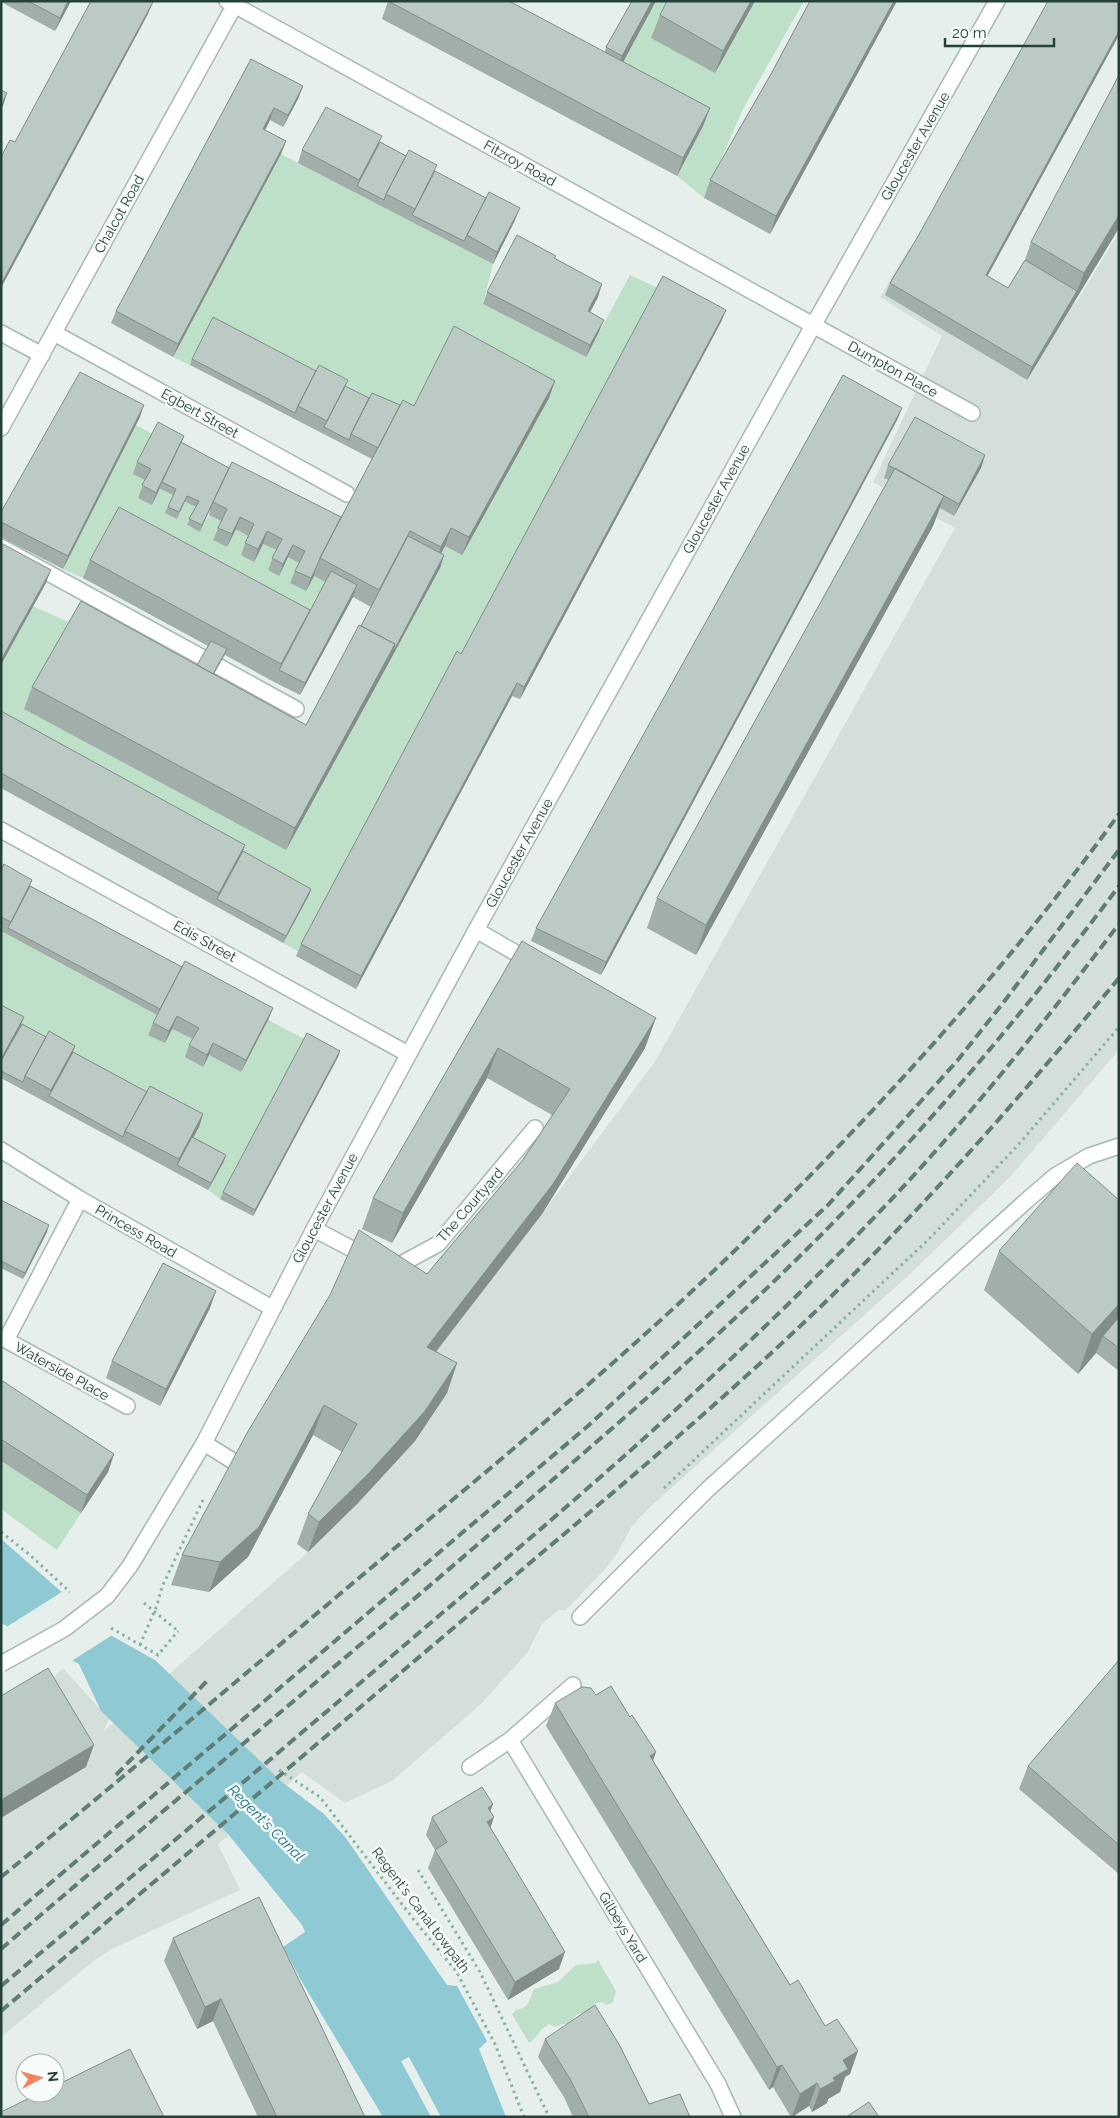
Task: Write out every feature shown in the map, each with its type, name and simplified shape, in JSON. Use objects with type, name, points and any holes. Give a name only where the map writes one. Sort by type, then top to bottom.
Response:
[{"type":"street","name":"Gloucester Avenue","points":[[1,1664],[64,1628],[107,1596],[130,1566],[204,1443],[272,1308],[476,930],[814,324],[997,1]]},
{"type":"street","name":"Fitzroy Road","points":[[233,3],[814,324]]},
{"type":"street","name":"Chalcot Road","points":[[1,428],[233,3]]},
{"type":"street","name":"Dumpton Place","points":[[814,324],[972,413]]},
{"type":"street","points":[[1,333],[42,355]]},
{"type":"street","name":"Egbert Street","points":[[54,333],[346,494]]},
{"type":"street","points":[[1,547],[296,709]]},
{"type":"street","name":"Edis Street","points":[[1,830],[408,1054]]},
{"type":"street","points":[[476,930],[550,973]]},
{"type":"street","name":"The Courtyard","points":[[314,1229],[392,1269],[438,1244],[535,1128]]},
{"type":"street","points":[[580,1617],[707,1490],[1055,1176],[1089,1156],[1119,1146]]},
{"type":"street","name":"Princess Road","points":[[1,1150],[80,1199],[272,1308]]},
{"type":"street","name":"Waterside Place","points":[[80,1199],[6,1340],[127,1406]]},
{"type":"street","points":[[204,1443],[236,1463]]},
{"type":"street","points":[[470,1767],[510,1740],[573,1685]]},
{"type":"street","name":"Gilbeys Yard","points":[[510,1740],[718,2084],[733,2117]]},
{"type":"path","points":[[664,1488],[929,1239],[1020,1144],[1119,1027]]},
{"type":"path","points":[[140,1645],[157,1605],[162,1587],[204,1499]]},
{"type":"path","points":[[144,1604],[178,1631],[158,1655]]},
{"type":"path","name":"Regent's Canal towpath","points":[[279,1770],[320,1797],[456,1972],[495,2044],[524,2117]]},
{"type":"path","points":[[418,1870],[480,1972],[549,2117]]},
{"type":"shaded area","points":[[1119,232],[1119,1050],[1011,1176],[909,1275],[649,1508],[632,1526],[618,1552],[606,1568],[566,1610],[559,1610],[542,1624],[527,1653],[481,1704],[392,1781],[345,1803],[302,1772],[218,1844],[240,1890],[110,1950],[96,1959],[1,2037],[1,1714],[40,1691],[63,1668],[109,1719],[103,1732],[308,1552],[358,1503],[415,1441],[446,1393],[416,1377],[542,1214],[656,1060],[955,528],[873,482],[942,336],[880,297],[909,248],[1003,300],[1020,272],[1076,303]]},
{"type":"green space","points":[[656,1],[706,1],[715,73],[755,1],[804,1],[744,107],[704,198],[677,176],[703,126],[614,79]]},
{"type":"green space","points":[[281,154],[493,264],[483,304],[586,357],[630,275],[658,288],[529,530],[299,952],[283,943],[1,726],[1,665],[33,606],[73,624],[286,850],[440,568],[435,565],[445,546],[462,554],[407,424],[211,324],[190,365],[173,357]]},
{"type":"green space","points":[[136,425],[153,434],[146,481],[152,505],[160,489],[174,495],[166,513],[177,518],[185,502],[196,507],[188,526],[200,531],[209,515],[250,536],[241,555],[254,561],[263,544],[300,563],[313,576],[327,583],[303,628],[83,578],[63,569]]},
{"type":"green space","points":[[1,931],[159,1016],[172,1029],[195,1040],[203,1067],[209,1055],[241,1072],[268,1020],[305,1039],[220,1199],[208,1190],[224,1161],[1,1020]]},
{"type":"green space","points":[[1,1461],[81,1513],[57,1550],[1,1509]]},
{"type":"green space","points":[[598,1960],[616,1991],[613,2002],[607,2005],[602,2002],[594,2004],[592,2010],[576,2015],[569,2024],[555,2027],[549,2024],[529,2043],[512,2014],[526,2005],[534,1989],[558,1982],[576,1965],[596,1963]]},
{"type":"water","name":"Regent's Canal","points":[[1,1539],[112,1636],[155,1660],[282,1782],[324,1814],[346,1838],[447,1985],[457,1986],[487,2041],[479,2049],[506,2117],[383,2117],[283,1947],[305,1932],[302,1925],[228,1834],[101,1711],[79,1664],[1,1623]]},
{"type":"pier","points":[[65,1590],[114,1634],[70,1662],[5,1628]]},
{"type":"pier","points":[[409,2057],[441,2117],[431,2117],[401,2061]]},
{"type":"building","points":[[28,1],[68,1],[60,18]]},
{"type":"building","points":[[91,1],[153,2],[1,284],[1,157],[10,140],[15,142]]},
{"type":"building","points":[[388,1],[509,1],[710,108],[683,158]]},
{"type":"building","points":[[632,1],[652,1],[622,56],[606,47]]},
{"type":"building","points":[[667,1],[751,1],[723,51],[660,15]]},
{"type":"building","points":[[810,1],[894,1],[776,216],[710,180],[771,74]]},
{"type":"building","points":[[1048,1],[1119,1],[1119,31],[986,275],[1008,288],[1025,260],[1077,291],[1032,367],[890,283],[917,238]]},
{"type":"building","points":[[251,59],[303,86],[288,115],[274,108],[263,129],[286,141],[178,344],[116,311]]},
{"type":"building","points":[[1119,75],[1119,215],[1084,273],[1031,242]]},
{"type":"building","points":[[1,90],[7,93],[1,105]]},
{"type":"building","points":[[326,107],[382,136],[359,180],[302,150]]},
{"type":"building","points":[[380,142],[406,156],[384,200],[357,186]]},
{"type":"building","points":[[409,150],[437,165],[415,209],[386,194]]},
{"type":"building","points":[[435,171],[486,198],[464,241],[412,215]]},
{"type":"building","points":[[489,192],[520,208],[497,252],[467,235]]},
{"type":"building","points":[[517,235],[602,284],[588,311],[604,320],[590,345],[487,292]]},
{"type":"building","points":[[663,276],[726,310],[524,687],[517,683],[361,976],[301,944],[457,651],[461,654]]},
{"type":"building","points":[[213,317],[316,371],[295,413],[192,359]]},
{"type":"building","points":[[454,326],[555,381],[469,537],[451,528],[441,547],[410,531],[379,590],[320,558],[403,400],[414,406]]},
{"type":"building","points":[[319,365],[348,380],[327,421],[298,406]]},
{"type":"building","points":[[80,372],[144,405],[68,556],[1,522],[1,512]]},
{"type":"building","points":[[843,375],[902,408],[606,962],[536,928]]},
{"type":"building","points":[[345,386],[369,398],[349,440],[324,427]]},
{"type":"building","points":[[372,393],[400,405],[378,448],[351,434]]},
{"type":"building","points":[[915,417],[985,455],[959,504],[888,465]]},
{"type":"building","points":[[158,422],[184,436],[156,493],[142,485],[151,469],[137,462]]},
{"type":"building","points":[[181,442],[229,468],[202,525],[189,519],[199,501],[187,496],[179,512],[168,507],[176,489],[162,482]]},
{"type":"building","points":[[232,462],[341,517],[311,578],[295,571],[305,551],[293,545],[283,564],[272,558],[282,539],[267,531],[258,549],[245,543],[254,524],[240,517],[232,534],[218,528],[227,509],[213,502]]},
{"type":"building","points":[[895,468],[944,496],[706,925],[657,898]]},
{"type":"building","points":[[119,507],[310,610],[281,664],[90,560]]},
{"type":"building","points":[[408,536],[444,555],[392,654],[395,644],[361,626]]},
{"type":"building","points":[[1,543],[51,570],[1,660]]},
{"type":"building","points":[[331,571],[357,585],[305,683],[279,670]]},
{"type":"building","points":[[81,601],[306,725],[359,625],[395,644],[295,828],[32,687]]},
{"type":"building","points":[[211,641],[227,649],[213,674],[197,665]]},
{"type":"building","points":[[1,711],[245,845],[219,893],[1,773]]},
{"type":"building","points":[[243,851],[311,889],[286,936],[217,899]]},
{"type":"building","points":[[4,864],[32,880],[11,922],[1,917],[1,870]]},
{"type":"building","points":[[30,886],[182,967],[160,1009],[8,928]]},
{"type":"building","points":[[522,941],[656,1018],[553,1184],[427,1347],[457,1363],[425,1411],[369,1473],[319,1522],[308,1514],[357,1424],[324,1405],[259,1527],[220,1562],[182,1555],[247,1433],[330,1295],[359,1230],[427,1274],[522,1161],[570,1089],[498,1048],[403,1213],[373,1198]]},
{"type":"building","points":[[185,961],[273,1008],[246,1060],[213,1043],[207,1055],[189,1045],[199,1028],[177,1016],[169,1031],[153,1023]]},
{"type":"building","points":[[1,1005],[24,1017],[1,1059]]},
{"type":"building","points":[[22,1024],[46,1037],[23,1082],[1,1071],[1,1061]]},
{"type":"building","points":[[49,1031],[75,1046],[51,1090],[25,1076]]},
{"type":"building","points":[[307,1033],[340,1051],[255,1210],[223,1192]]},
{"type":"building","points":[[73,1052],[147,1092],[123,1137],[49,1096]]},
{"type":"building","points":[[150,1086],[203,1114],[179,1159],[125,1131]]},
{"type":"building","points":[[192,1137],[226,1155],[211,1183],[177,1165]]},
{"type":"building","points":[[1077,1163],[1119,1200],[1119,1304],[1092,1334],[999,1251]]},
{"type":"building","points":[[1,1200],[49,1225],[25,1273],[1,1261]]},
{"type":"building","points":[[163,1263],[216,1291],[166,1389],[112,1361]]},
{"type":"building","points":[[1119,1317],[1119,1348],[1103,1336]]},
{"type":"building","points":[[1,1380],[114,1454],[87,1495],[1,1439]]},
{"type":"building","points":[[1119,1660],[1119,1845],[1028,1766]]},
{"type":"building","points":[[48,1668],[94,1745],[1,1800],[1,1696]]},
{"type":"building","points":[[611,1686],[630,1717],[632,1715],[656,1752],[650,1756],[790,1985],[798,1980],[825,2026],[837,2019],[858,2051],[843,2060],[848,2069],[833,2078],[835,2081],[820,2089],[817,2083],[800,2094],[782,2065],[777,2067],[555,1703],[582,1687],[591,1688],[596,1695]]},
{"type":"building","points":[[482,1787],[493,1804],[488,1808],[494,1817],[487,1822],[565,1952],[515,1982],[435,1850],[447,1842],[432,1817]]},
{"type":"building","points":[[259,1897],[365,2117],[277,2117],[221,1999],[205,2007],[173,1938]]},
{"type":"building","points":[[595,2005],[620,2046],[649,2104],[680,2094],[690,2117],[589,2117],[570,2079],[545,2039]]},
{"type":"building","points":[[130,2049],[164,2117],[1,2117],[1,2112],[19,2103],[65,2103],[65,2081]]},
{"type":"building","points":[[869,2102],[879,2117],[846,2117]]},
{"type":"railway","points":[[1,1877],[544,1423],[723,1262],[829,1156],[931,1047],[1028,933],[1119,814]]},
{"type":"railway","points":[[1,1925],[589,1425],[828,1205],[957,1061],[1119,850]]},
{"type":"railway","points":[[1,1949],[463,1557],[640,1404],[786,1270],[861,1194],[976,1066],[1049,977],[1119,886]]},
{"type":"railway","points":[[1,1986],[551,1520],[666,1419],[778,1314],[886,1205],[947,1138],[1035,1032],[1119,924]]},
{"type":"railway","points":[[1,2011],[632,1476],[770,1354],[859,1269],[927,1199],[1025,1090],[1119,978]]},
{"type":"railway","points":[[116,1775],[207,1681]]}]
